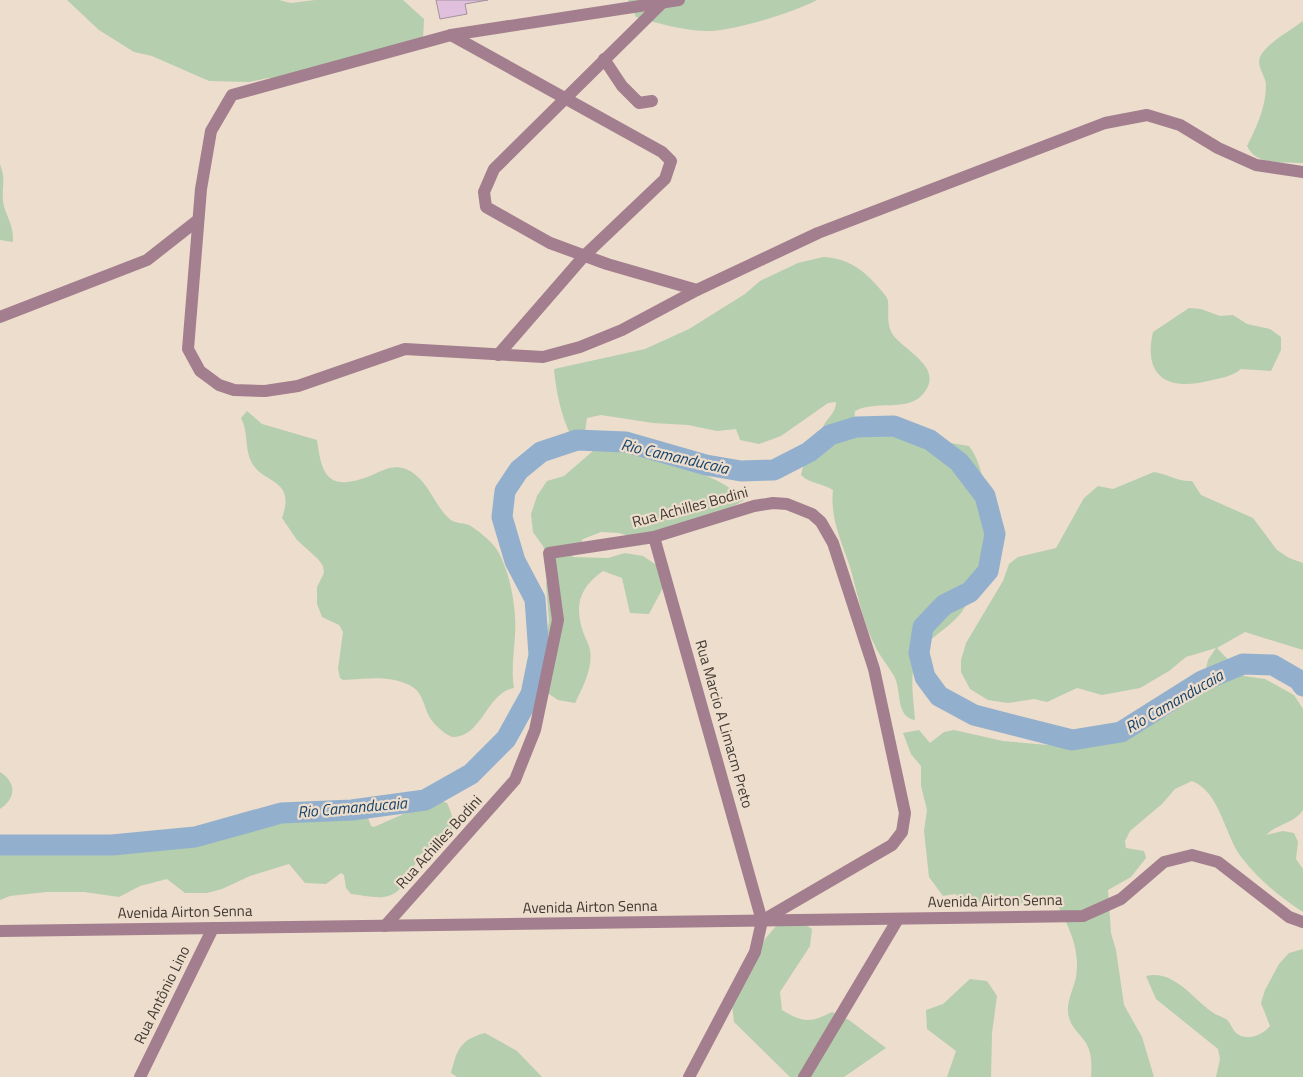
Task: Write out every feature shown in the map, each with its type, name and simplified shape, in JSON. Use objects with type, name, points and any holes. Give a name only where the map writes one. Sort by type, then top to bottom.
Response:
[{"type":"street","points":[[679,0],[451,35],[232,96],[211,131],[201,189],[188,348],[200,371],[219,385],[234,390],[265,391],[298,386],[405,349],[543,357],[580,347],[622,330],[697,290],[818,233],[1105,123],[1147,115],[1180,125],[1218,148],[1256,165],[1303,172]]},
{"type":"street","points":[[662,3],[494,169],[484,192],[486,207],[550,244],[697,290]]},
{"type":"street","points":[[451,35],[662,152],[671,161],[665,179],[584,256],[498,355]]},
{"type":"street","points":[[604,59],[632,98],[639,103],[652,101]]},
{"type":"street","points":[[0,317],[147,260],[198,220]]},
{"type":"street","name":"Rua Achilles Bodini","points":[[385,926],[515,780],[535,730],[558,620],[549,553],[654,537],[754,506],[773,503],[801,508],[822,522],[833,543],[874,669],[905,813],[902,832],[892,846],[762,921]]},
{"type":"street","name":"Rua Marcio A Limacm Preto","points":[[654,537],[762,921]]},
{"type":"street","name":"Avenida Airton Senna","points":[[0,931],[1083,916],[1121,898],[1164,862],[1192,856],[1218,862],[1289,917],[1303,922]]},
{"type":"street","points":[[804,1077],[898,919]]},
{"type":"street","points":[[690,1077],[756,952],[762,921]]},
{"type":"street","name":"Rua Antônio Lino","points":[[140,1077],[213,928]]},
{"type":"green space","points":[[67,0],[279,0],[291,3],[315,0],[403,0],[424,19],[423,39],[288,78],[268,78],[249,82],[209,81],[152,56],[134,52],[99,30]]},
{"type":"green space","points":[[628,0],[817,0],[794,10],[738,27],[703,31],[664,25],[636,17]]},
{"type":"green space","points":[[1303,21],[1303,163],[1263,160],[1251,152],[1247,146],[1263,108],[1266,92],[1266,84],[1259,59],[1265,50],[1280,36]]},
{"type":"green space","points":[[0,164],[3,179],[4,205],[12,229],[13,242],[0,240]]},
{"type":"green space","points":[[823,257],[840,260],[855,266],[874,282],[887,299],[889,323],[893,335],[921,361],[927,368],[929,376],[929,385],[917,399],[909,403],[863,408],[855,411],[854,420],[870,430],[969,446],[978,462],[983,482],[986,505],[986,530],[978,577],[961,613],[950,625],[930,640],[916,659],[912,681],[915,720],[904,714],[894,676],[877,650],[868,630],[837,529],[833,510],[833,490],[808,480],[801,475],[808,455],[825,423],[834,411],[836,402],[828,403],[781,436],[759,444],[740,440],[736,429],[717,431],[688,425],[653,423],[601,415],[587,418],[585,432],[575,438],[571,436],[567,428],[558,395],[554,369],[645,349],[689,329],[745,294],[760,281],[798,263]]},
{"type":"green space","points":[[1189,308],[1201,309],[1220,316],[1233,315],[1247,324],[1270,329],[1281,337],[1281,350],[1271,371],[1241,369],[1226,377],[1193,384],[1181,384],[1161,377],[1155,369],[1152,360],[1153,332]]},
{"type":"green space","points":[[247,411],[262,424],[317,440],[325,472],[330,478],[337,481],[356,480],[396,467],[414,473],[426,486],[445,515],[455,522],[469,525],[495,547],[505,566],[514,602],[514,688],[505,691],[497,697],[471,730],[463,735],[453,737],[443,732],[430,718],[422,698],[416,690],[407,684],[392,679],[343,680],[340,678],[338,669],[343,632],[339,625],[322,617],[317,604],[317,587],[324,573],[323,566],[297,540],[282,518],[285,495],[281,488],[261,473],[250,459],[245,428],[241,418]]},
{"type":"green space","points":[[612,447],[700,473],[732,489],[744,500],[721,514],[637,539],[619,533],[601,532],[583,539],[572,557],[608,558],[625,553],[643,556],[658,566],[666,582],[649,614],[630,613],[622,578],[603,571],[589,583],[581,597],[579,613],[580,622],[590,650],[589,670],[575,703],[558,700],[543,690],[537,673],[543,655],[549,621],[546,584],[550,565],[543,546],[533,532],[531,514],[537,496],[547,481],[564,476],[593,451]]},
{"type":"green space","points":[[1154,472],[1192,481],[1201,495],[1253,518],[1277,550],[1289,558],[1303,563],[1303,650],[1245,632],[1217,648],[1244,676],[1265,679],[1294,695],[1303,709],[1303,810],[1291,821],[1275,828],[1266,835],[1283,831],[1294,833],[1298,842],[1296,859],[1303,869],[1303,912],[1270,888],[1242,858],[1216,805],[1202,787],[1192,781],[1175,789],[1162,804],[1130,831],[1125,841],[1126,848],[1144,851],[1146,858],[1131,877],[1108,890],[1111,933],[1116,950],[1124,1005],[1142,1037],[1154,1077],[1091,1077],[1089,1049],[1071,1024],[1068,1011],[1076,977],[1075,946],[1054,898],[1039,904],[974,902],[964,900],[955,894],[943,896],[929,877],[924,831],[927,810],[921,786],[921,766],[911,754],[903,733],[919,730],[930,743],[944,732],[954,730],[1003,741],[1073,745],[1109,739],[1167,716],[1193,698],[1203,681],[1208,660],[1216,648],[1186,657],[1169,671],[1140,688],[1102,695],[1077,688],[1047,702],[1034,699],[1008,703],[988,700],[970,689],[961,672],[961,660],[966,643],[1003,581],[1009,564],[1018,557],[1056,548],[1084,498],[1098,486],[1113,489]]},
{"type":"green space","points":[[0,772],[6,776],[12,786],[12,795],[0,809]]},
{"type":"green space","points":[[441,801],[447,803],[453,823],[452,830],[443,840],[419,855],[414,868],[402,887],[390,896],[375,897],[351,894],[346,888],[344,875],[341,873],[326,884],[305,883],[289,864],[250,876],[222,889],[207,893],[185,893],[167,879],[140,886],[119,897],[84,892],[46,892],[10,896],[0,900],[0,848],[30,842],[61,843],[87,838],[148,841],[192,835],[239,815],[258,813],[302,813],[337,810],[368,818],[371,826],[374,827],[424,805]]},
{"type":"green space","points":[[795,918],[812,929],[810,946],[780,992],[782,1010],[807,1020],[812,1020],[832,1012],[849,1020],[886,1048],[844,1077],[790,1077],[734,1022],[732,1004],[765,939],[777,925]]},
{"type":"green space","points":[[1303,949],[1303,1077],[1216,1077],[1220,1059],[1218,1049],[1156,999],[1146,976],[1166,977],[1175,982],[1216,1015],[1226,1019],[1235,1032],[1248,1037],[1263,1033],[1270,1026],[1261,1003],[1265,990],[1279,964],[1289,953]]},
{"type":"green space","points":[[970,979],[987,981],[997,996],[992,1033],[991,1077],[947,1077],[956,1051],[927,1029],[926,1010],[943,1004]]},
{"type":"green space","points":[[485,1033],[517,1051],[542,1077],[457,1077],[451,1073],[455,1058],[465,1042]]},
{"type":"building","points":[[436,0],[488,0],[465,4],[467,14],[440,19]]},
{"type":"waterway","name":"Rio Camanducaia","points":[[0,845],[112,845],[195,837],[281,813],[352,810],[425,800],[471,774],[506,739],[531,694],[539,655],[535,599],[515,561],[502,517],[505,491],[519,470],[541,452],[577,440],[626,442],[706,465],[741,471],[774,470],[809,452],[830,435],[856,427],[894,426],[930,440],[959,462],[985,496],[995,534],[988,571],[970,592],[944,605],[923,627],[919,653],[925,677],[939,696],[974,715],[1072,740],[1121,732],[1202,681],[1243,664],[1273,665],[1299,680],[1303,686]]}]
